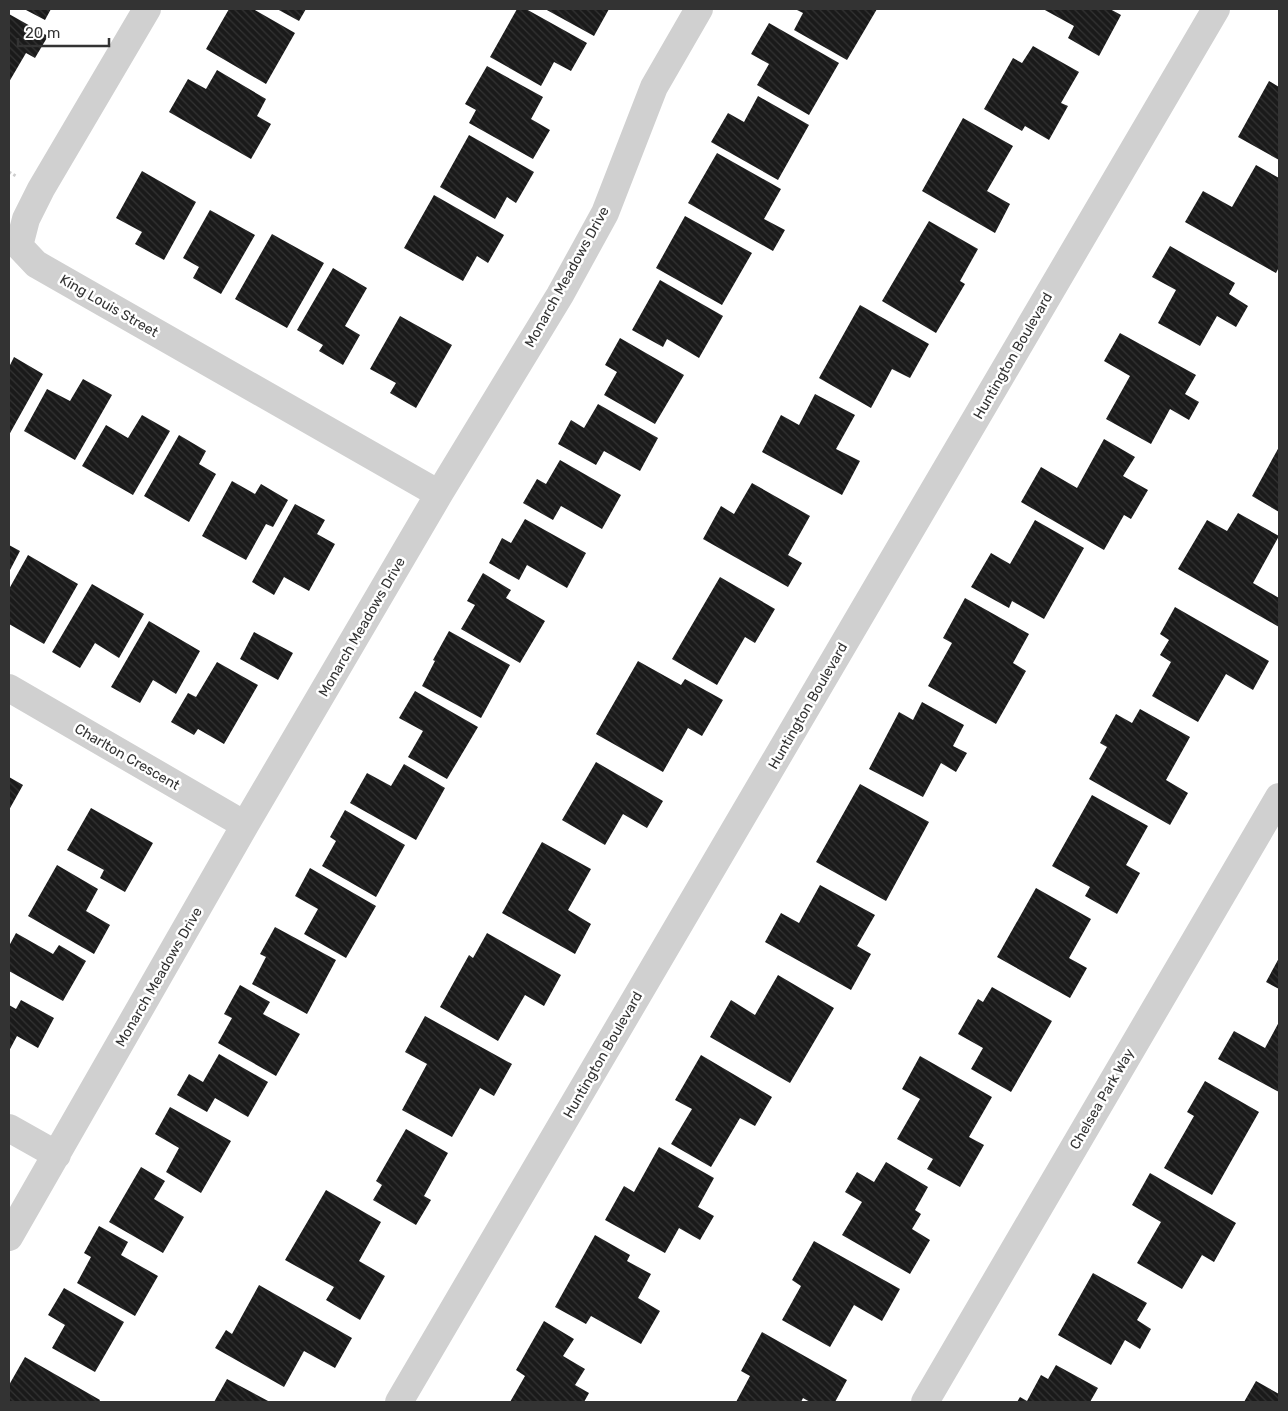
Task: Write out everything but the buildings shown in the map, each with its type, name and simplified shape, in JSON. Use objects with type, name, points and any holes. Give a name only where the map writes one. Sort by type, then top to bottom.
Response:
[{"type":"street","name":"King Louis Street","points":[[147,9],[41,189],[26,219],[19,246],[36,264],[439,494]]},
{"type":"street","name":"Monarch Meadows Drive","points":[[9,1237],[245,826],[439,494],[560,295],[605,213],[654,87],[698,9]]},
{"type":"street","name":"Huntington Boulevard","points":[[400,1402],[1216,9]]},
{"type":"street","name":"Charlton Crescent","points":[[9,688],[245,826]]},
{"type":"street","name":"Chelsea Park Way","points":[[925,1402],[1279,797]]},
{"type":"street","points":[[9,1128],[57,1155]]}]
